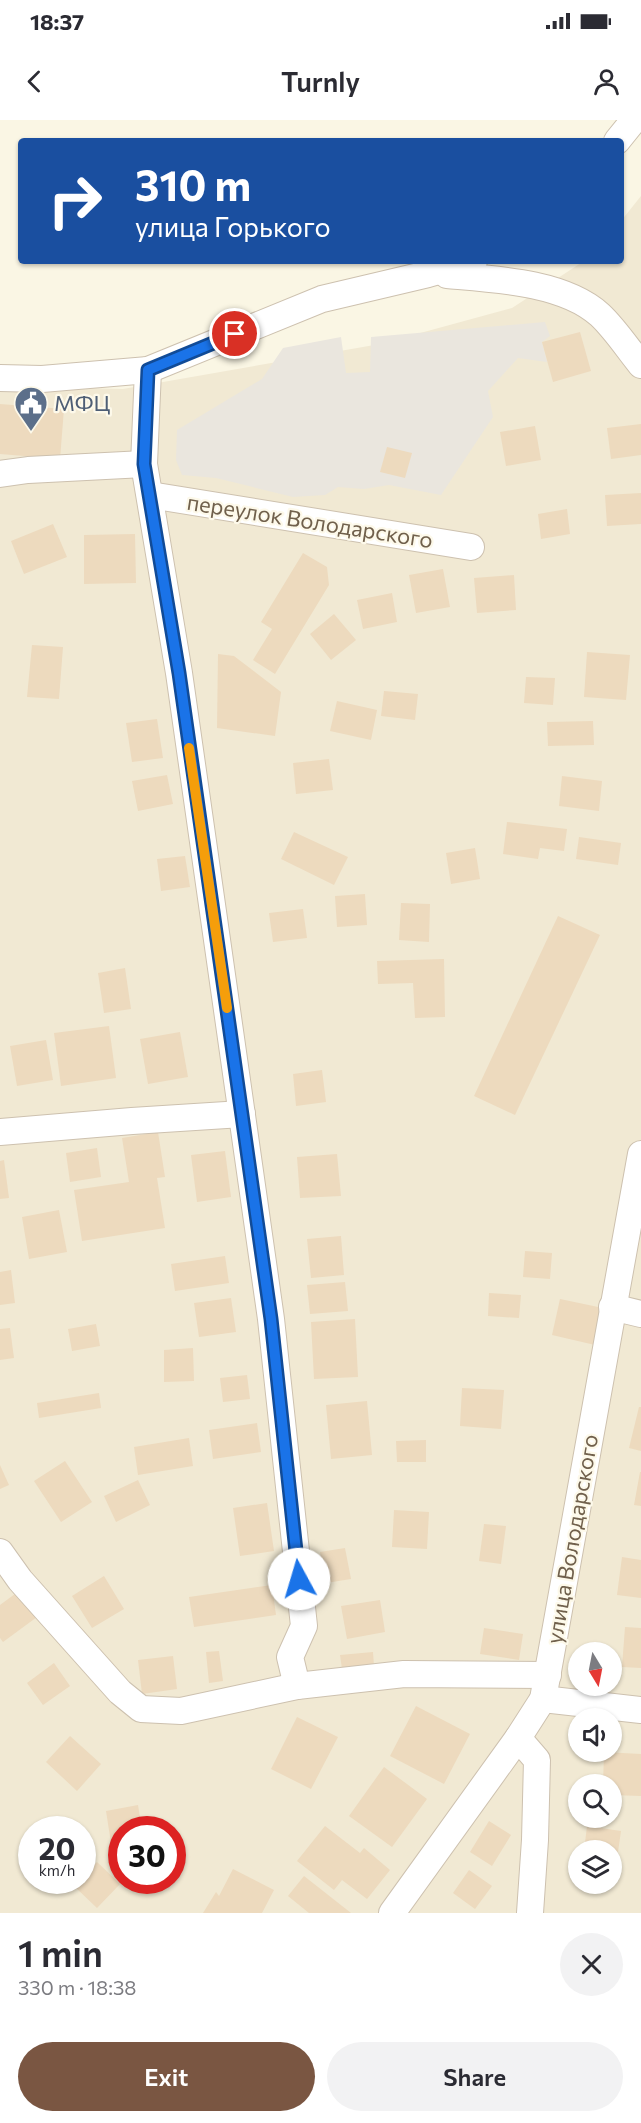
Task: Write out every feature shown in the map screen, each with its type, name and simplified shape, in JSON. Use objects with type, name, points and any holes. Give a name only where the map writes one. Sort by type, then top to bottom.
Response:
[{"type":"street","points":[[619,138],[634,120]]},
{"type":"street","points":[[0,378],[42,379],[148,370],[322,299],[463,264]]},
{"type":"street","points":[[428,274],[496,279],[567,293],[600,315],[641,365]]},
{"type":"street","points":[[148,370],[144,464],[179,673],[271,1319],[304,1626],[290,1657],[297,1686]]},
{"type":"street","points":[[0,474],[28,470],[144,464]]},
{"type":"street","name":"переулок Володарского","points":[[150,495],[471,547]]},
{"type":"street","points":[[0,1132],[132,1120],[242,1114]]},
{"type":"street","name":"улица Володарского","points":[[392,1913],[518,1738],[545,1687],[641,1154]]},
{"type":"street","points":[[612,1307],[641,1314]]},
{"type":"street","points":[[0,1552],[20,1580],[120,1692],[141,1709],[181,1711],[297,1686],[404,1674],[545,1687],[641,1710]]},
{"type":"street","points":[[518,1738],[537,1760],[536,1840],[530,1913]]},
{"type":"shaded area","points":[[641,196],[641,1913],[0,1913],[0,386],[123,389],[380,344],[512,308],[579,264],[624,264],[624,217]]},
{"type":"shaded area","points":[[545,322],[550,336],[542,342],[547,362],[518,358],[488,391],[493,417],[441,495],[389,485],[364,489],[338,487],[325,495],[293,497],[216,478],[182,475],[176,460],[177,430],[262,379],[283,348],[341,337],[346,373],[370,372],[371,337]]},
{"type":"building","points":[[580,332],[591,371],[553,382],[542,342]]},
{"type":"building","name":"МФЦ","points":[[0,404],[64,409],[60,459],[0,454]]},
{"type":"building","points":[[641,424],[641,455],[611,459],[607,428]]},
{"type":"building","points":[[535,426],[541,460],[506,466],[500,432]]},
{"type":"building","points":[[387,447],[412,453],[405,478],[380,472]]},
{"type":"building","points":[[641,493],[641,524],[607,526],[605,495]]},
{"type":"building","points":[[567,509],[570,534],[541,539],[538,514]]},
{"type":"building","points":[[53,524],[67,557],[24,574],[11,541]]},
{"type":"building","points":[[135,534],[136,583],[84,584],[84,535]]},
{"type":"building","points":[[303,553],[327,567],[329,585],[275,674],[253,660],[272,629],[261,622]]},
{"type":"building","points":[[443,569],[450,607],[416,613],[409,575]]},
{"type":"building","points":[[514,575],[516,610],[477,613],[474,578]]},
{"type":"building","points":[[392,593],[397,622],[363,629],[357,600]]},
{"type":"building","points":[[334,614],[356,640],[331,660],[310,634]]},
{"type":"building","points":[[32,645],[63,647],[59,699],[27,697]]},
{"type":"building","points":[[587,652],[630,655],[626,700],[584,697]]},
{"type":"building","points":[[218,654],[234,656],[281,692],[275,736],[217,728]]},
{"type":"building","points":[[526,677],[555,678],[553,705],[524,703]]},
{"type":"building","points":[[384,691],[418,694],[415,720],[381,716]]},
{"type":"building","points":[[337,701],[377,710],[371,740],[330,731]]},
{"type":"building","points":[[157,719],[163,758],[132,762],[126,723]]},
{"type":"building","points":[[593,721],[594,745],[548,746],[547,722]]},
{"type":"building","points":[[329,759],[333,790],[296,794],[293,763]]},
{"type":"building","points":[[167,775],[173,804],[138,811],[132,781]]},
{"type":"building","points":[[562,776],[602,781],[599,811],[559,806]]},
{"type":"building","points":[[507,822],[567,829],[564,851],[540,848],[538,859],[503,854]]},
{"type":"building","points":[[294,832],[348,857],[334,885],[281,859]]},
{"type":"building","points":[[579,837],[621,843],[618,865],[576,859]]},
{"type":"building","points":[[475,848],[480,879],[451,884],[446,853]]},
{"type":"building","points":[[185,856],[190,887],[161,891],[157,859]]},
{"type":"building","points":[[365,894],[367,925],[337,927],[335,896]]},
{"type":"building","points":[[401,903],[430,904],[429,942],[399,940]]},
{"type":"building","points":[[303,909],[307,938],[273,942],[269,913]]},
{"type":"building","points":[[558,916],[600,935],[515,1115],[474,1096]]},
{"type":"building","points":[[444,959],[445,1017],[415,1018],[413,983],[378,984],[377,961]]},
{"type":"building","points":[[125,968],[131,1009],[104,1013],[98,973]]},
{"type":"building","points":[[109,1026],[116,1078],[61,1086],[54,1033]]},
{"type":"building","points":[[180,1032],[188,1077],[148,1084],[140,1039]]},
{"type":"building","points":[[46,1040],[53,1080],[17,1086],[10,1046]]},
{"type":"building","points":[[322,1070],[326,1102],[296,1106],[293,1074]]},
{"type":"building","points":[[158,1132],[165,1177],[157,1178],[165,1228],[82,1241],[74,1190],[129,1182],[122,1138]]},
{"type":"building","points":[[97,1148],[101,1177],[70,1182],[66,1153]]},
{"type":"building","points":[[225,1151],[231,1197],[197,1202],[191,1155]]},
{"type":"building","points":[[337,1154],[341,1196],[300,1198],[297,1157]]},
{"type":"building","points":[[4,1160],[9,1198],[0,1199],[0,1161]]},
{"type":"building","points":[[59,1210],[67,1252],[29,1259],[22,1217]]},
{"type":"building","points":[[341,1236],[344,1275],[311,1278],[307,1239]]},
{"type":"building","points":[[525,1251],[552,1253],[550,1279],[523,1277]]},
{"type":"building","points":[[225,1256],[229,1283],[175,1291],[171,1264]]},
{"type":"building","points":[[11,1270],[15,1303],[0,1305],[0,1272]]},
{"type":"building","points":[[345,1282],[348,1311],[310,1314],[307,1285]]},
{"type":"building","points":[[489,1293],[521,1295],[519,1318],[488,1316]]},
{"type":"building","points":[[231,1298],[236,1332],[199,1337],[194,1303]]},
{"type":"building","points":[[560,1299],[603,1308],[595,1345],[552,1335]]},
{"type":"building","points":[[355,1319],[358,1377],[314,1379],[311,1322]]},
{"type":"building","points":[[96,1324],[100,1346],[72,1351],[68,1329]]},
{"type":"building","points":[[10,1328],[14,1358],[0,1360],[0,1329]]},
{"type":"building","points":[[193,1348],[194,1381],[164,1382],[164,1350]]},
{"type":"building","points":[[247,1375],[250,1399],[223,1402],[220,1378]]},
{"type":"building","points":[[462,1388],[504,1390],[501,1429],[460,1426]]},
{"type":"building","points":[[99,1393],[101,1408],[39,1418],[37,1403]]},
{"type":"building","points":[[367,1401],[372,1455],[331,1459],[326,1405]]},
{"type":"building","points":[[639,1407],[641,1407],[641,1451],[629,1448]]},
{"type":"building","points":[[257,1423],[261,1452],[213,1459],[209,1430]]},
{"type":"building","points":[[189,1438],[193,1466],[138,1475],[134,1447]]},
{"type":"building","points":[[426,1440],[426,1462],[397,1462],[396,1441]]},
{"type":"building","points":[[65,1461],[92,1502],[61,1522],[34,1481]]},
{"type":"building","points":[[0,1465],[9,1485],[0,1489]]},
{"type":"building","points":[[641,1472],[641,1506],[634,1505]]},
{"type":"building","points":[[138,1480],[150,1505],[116,1522],[104,1496]]},
{"type":"building","points":[[267,1503],[274,1551],[240,1556],[233,1508]]},
{"type":"building","points":[[394,1510],[429,1512],[427,1549],[392,1547]]},
{"type":"building","points":[[484,1524],[506,1526],[501,1564],[479,1561]]},
{"type":"building","points":[[345,1548],[351,1579],[326,1583],[320,1552]]},
{"type":"building","points":[[622,1557],[641,1560],[641,1598],[617,1595]]},
{"type":"building","points":[[104,1576],[124,1609],[92,1628],[72,1596]]},
{"type":"building","points":[[272,1585],[276,1615],[194,1627],[189,1597]]},
{"type":"building","points":[[19,1591],[37,1617],[3,1642],[0,1638],[0,1605]]},
{"type":"building","points":[[380,1600],[385,1632],[347,1639],[341,1606]]},
{"type":"building","points":[[625,1627],[641,1628],[641,1668],[622,1667]]},
{"type":"building","points":[[484,1628],[523,1634],[519,1660],[480,1654]]},
{"type":"building","points":[[219,1651],[223,1681],[209,1683],[206,1652]]},
{"type":"building","points":[[373,1652],[374,1666],[342,1669],[340,1655]]},
{"type":"building","points":[[173,1656],[177,1689],[142,1694],[138,1660]]},
{"type":"building","points":[[54,1663],[70,1686],[43,1705],[27,1683]]},
{"type":"building","points":[[416,1706],[470,1734],[444,1784],[390,1756]]},
{"type":"building","points":[[297,1717],[338,1737],[311,1789],[271,1769]]},
{"type":"building","points":[[70,1736],[101,1764],[77,1791],[46,1762]]},
{"type":"building","points":[[622,1753],[641,1754],[641,1796],[622,1795],[622,1774],[603,1774],[604,1762],[622,1762]]},
{"type":"building","points":[[384,1767],[427,1799],[392,1847],[349,1816]]},
{"type":"building","points":[[138,1805],[140,1816],[108,1816],[108,1824],[106,1811]]},
{"type":"building","points":[[489,1821],[511,1835],[492,1866],[470,1852]]},
{"type":"building","points":[[325,1826],[360,1853],[364,1848],[390,1870],[367,1899],[342,1880],[334,1890],[297,1861]]},
{"type":"building","points":[[587,1828],[621,1831],[620,1840],[585,1840]]},
{"type":"building","points":[[96,1863],[108,1873],[108,1894],[110,1894],[97,1908],[82,1894],[96,1894]]},
{"type":"building","points":[[233,1869],[274,1890],[262,1913],[203,1913],[216,1892],[219,1896]]},
{"type":"building","points":[[469,1870],[492,1886],[475,1909],[453,1893]]},
{"type":"building","points":[[304,1876],[351,1913],[309,1913],[288,1896]]},
{"type":"slow traffic","points":[[189,748],[227,1008]]},
{"type":"place","name":"МФЦ","points":[[31,432]]},
{"type":"route","points":[[235,334],[148,370],[144,464],[179,673],[271,1319],[299,1579]]}]
